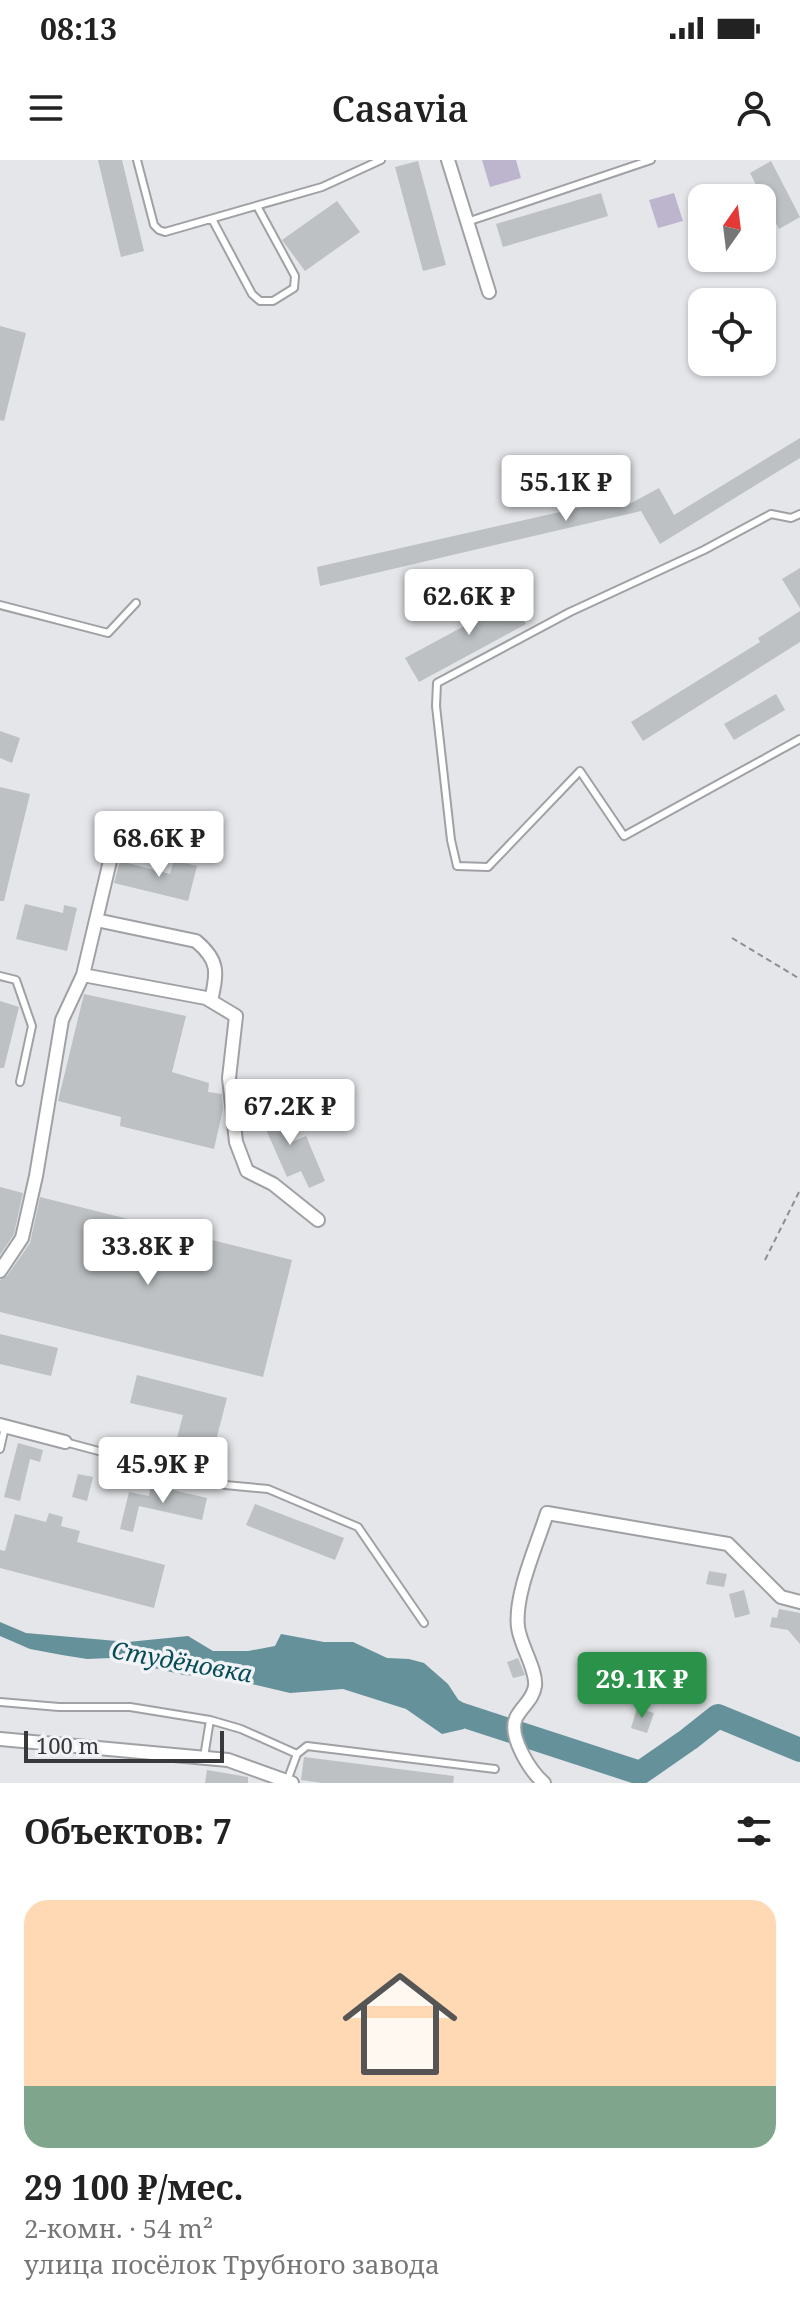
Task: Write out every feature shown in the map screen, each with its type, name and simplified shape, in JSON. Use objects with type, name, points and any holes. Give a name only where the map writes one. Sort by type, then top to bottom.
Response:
[{"type":"street","points":[[448,160],[489,292]]},
{"type":"street","points":[[0,1271],[22,1238],[62,1020],[83,975],[110,861]]},
{"type":"street","points":[[96,920],[196,941],[207,950],[217,971],[211,1001]]},
{"type":"street","points":[[83,975],[206,998],[236,1016],[229,1078],[236,1142],[247,1171],[273,1184],[318,1220]]},
{"type":"street","points":[[3,1426],[65,1442]]},
{"type":"street","points":[[544,1783],[536,1776],[515,1739],[515,1719],[531,1700],[536,1684],[518,1629],[517,1605],[547,1513],[728,1544],[781,1597],[800,1602]]},
{"type":"street","points":[[0,1739],[228,1760],[290,1782]]},
{"type":"lane","points":[[137,160],[154,225],[165,232],[322,187],[381,160]]},
{"type":"lane","points":[[467,222],[651,160]]},
{"type":"lane","points":[[212,219],[252,294],[260,301],[273,301],[294,288],[295,276],[257,206]]},
{"type":"lane","points":[[800,514],[791,518],[771,514],[704,550],[570,612],[437,683],[436,706],[451,840],[457,866],[488,867],[580,771],[624,836],[800,739]]},
{"type":"lane","points":[[0,605],[108,633],[136,603]]},
{"type":"lane","points":[[0,976],[16,980],[32,1026],[20,1082]]},
{"type":"lane","points":[[0,1449],[3,1426]]},
{"type":"lane","points":[[65,1442],[225,1485],[268,1489],[358,1527],[424,1623]]},
{"type":"lane","points":[[0,1702],[59,1707],[130,1707],[210,1720],[241,1729],[297,1754]]},
{"type":"lane","points":[[204,1757],[210,1720]]},
{"type":"lane","points":[[290,1782],[297,1754],[307,1746],[495,1769]]},
{"type":"path","points":[[732,938],[800,979]]},
{"type":"path","points":[[765,1260],[800,1190]]},
{"type":"shaded area","points":[[482,160],[516,160],[521,178],[490,187]]},
{"type":"shaded area","points":[[674,193],[683,221],[658,228],[649,200]]},
{"type":"water","points":[[0,1622],[26,1633],[128,1642],[188,1636],[213,1651],[248,1651],[275,1646],[281,1634],[324,1642],[353,1642],[387,1658],[424,1663],[448,1684],[463,1707],[464,1729],[442,1734],[406,1709],[343,1689],[290,1693],[222,1677],[184,1675],[111,1658],[87,1659],[30,1649],[0,1636]]},
{"type":"building","points":[[98,160],[122,160],[144,251],[121,257]]},
{"type":"building","points":[[418,161],[446,265],[423,271],[395,167]]},
{"type":"building","points":[[771,161],[800,217],[779,229],[776,223],[776,184],[756,184],[750,173]]},
{"type":"building","points":[[601,193],[608,216],[503,247],[496,224]]},
{"type":"building","points":[[337,201],[360,232],[305,271],[282,240]]},
{"type":"building","points":[[0,326],[26,333],[4,421],[0,420]]},
{"type":"building","points":[[800,438],[800,458],[660,544],[641,511],[320,586],[317,567],[622,498],[624,507],[659,488],[674,515]]},
{"type":"building","points":[[800,568],[800,608],[782,579]]},
{"type":"building","points":[[505,586],[526,624],[419,682],[405,658],[492,611],[485,598]]},
{"type":"building","points":[[800,611],[800,642],[643,741],[631,722],[760,642],[758,638]]},
{"type":"building","points":[[776,694],[785,710],[734,740],[724,724]]},
{"type":"building","points":[[0,731],[20,738],[12,763],[0,758]]},
{"type":"building","points":[[0,787],[30,794],[4,901],[0,901]]},
{"type":"building","points":[[174,860],[197,866],[188,901],[114,883],[120,861],[170,874]]},
{"type":"building","points":[[25,904],[63,913],[64,905],[77,908],[67,951],[16,939]]},
{"type":"building","points":[[84,994],[186,1016],[172,1072],[209,1083],[208,1092],[222,1094],[223,1109],[214,1149],[120,1126],[121,1117],[58,1101]]},
{"type":"building","points":[[0,1001],[19,1007],[4,1068],[0,1068]]},
{"type":"building","points":[[274,1100],[292,1142],[306,1136],[325,1181],[309,1188],[301,1171],[287,1177],[256,1107]]},
{"type":"building","points":[[0,1187],[23,1193],[14,1234],[0,1255]]},
{"type":"building","points":[[40,1197],[292,1260],[263,1377],[0,1312],[0,1280],[7,1276],[30,1243]]},
{"type":"building","points":[[0,1334],[58,1348],[51,1376],[0,1364]]},
{"type":"building","points":[[137,1375],[227,1398],[209,1467],[172,1457],[183,1415],[130,1403]]},
{"type":"building","points":[[18,1443],[43,1450],[40,1462],[30,1459],[20,1501],[4,1497]]},
{"type":"building","points":[[78,1474],[93,1477],[87,1501],[72,1497]]},
{"type":"building","points":[[151,1485],[207,1498],[202,1520],[139,1506],[133,1532],[120,1529],[129,1492],[149,1496]]},
{"type":"building","points":[[255,1504],[344,1538],[335,1560],[246,1525]]},
{"type":"building","points":[[49,1513],[63,1517],[61,1526],[80,1531],[77,1542],[165,1565],[154,1608],[0,1568],[0,1550],[5,1551],[15,1514],[46,1522]]},
{"type":"building","points":[[709,1571],[727,1574],[724,1587],[706,1584]]},
{"type":"building","points":[[744,1590],[750,1614],[735,1618],[729,1594]]},
{"type":"building","points":[[779,1609],[800,1613],[800,1644],[788,1630],[770,1627],[772,1617],[777,1618]]},
{"type":"building","points":[[518,1658],[525,1675],[513,1678],[507,1662]]},
{"type":"building","points":[[637,1708],[654,1713],[647,1733],[631,1728]]},
{"type":"building","points":[[304,1757],[454,1776],[453,1783],[322,1783],[301,1780]]},
{"type":"building","points":[[207,1770],[248,1777],[248,1783],[205,1783]]},
{"type":"waterway","name":"Студёновка","points":[[435,1700],[459,1714],[640,1773],[718,1716],[800,1750]]}]
